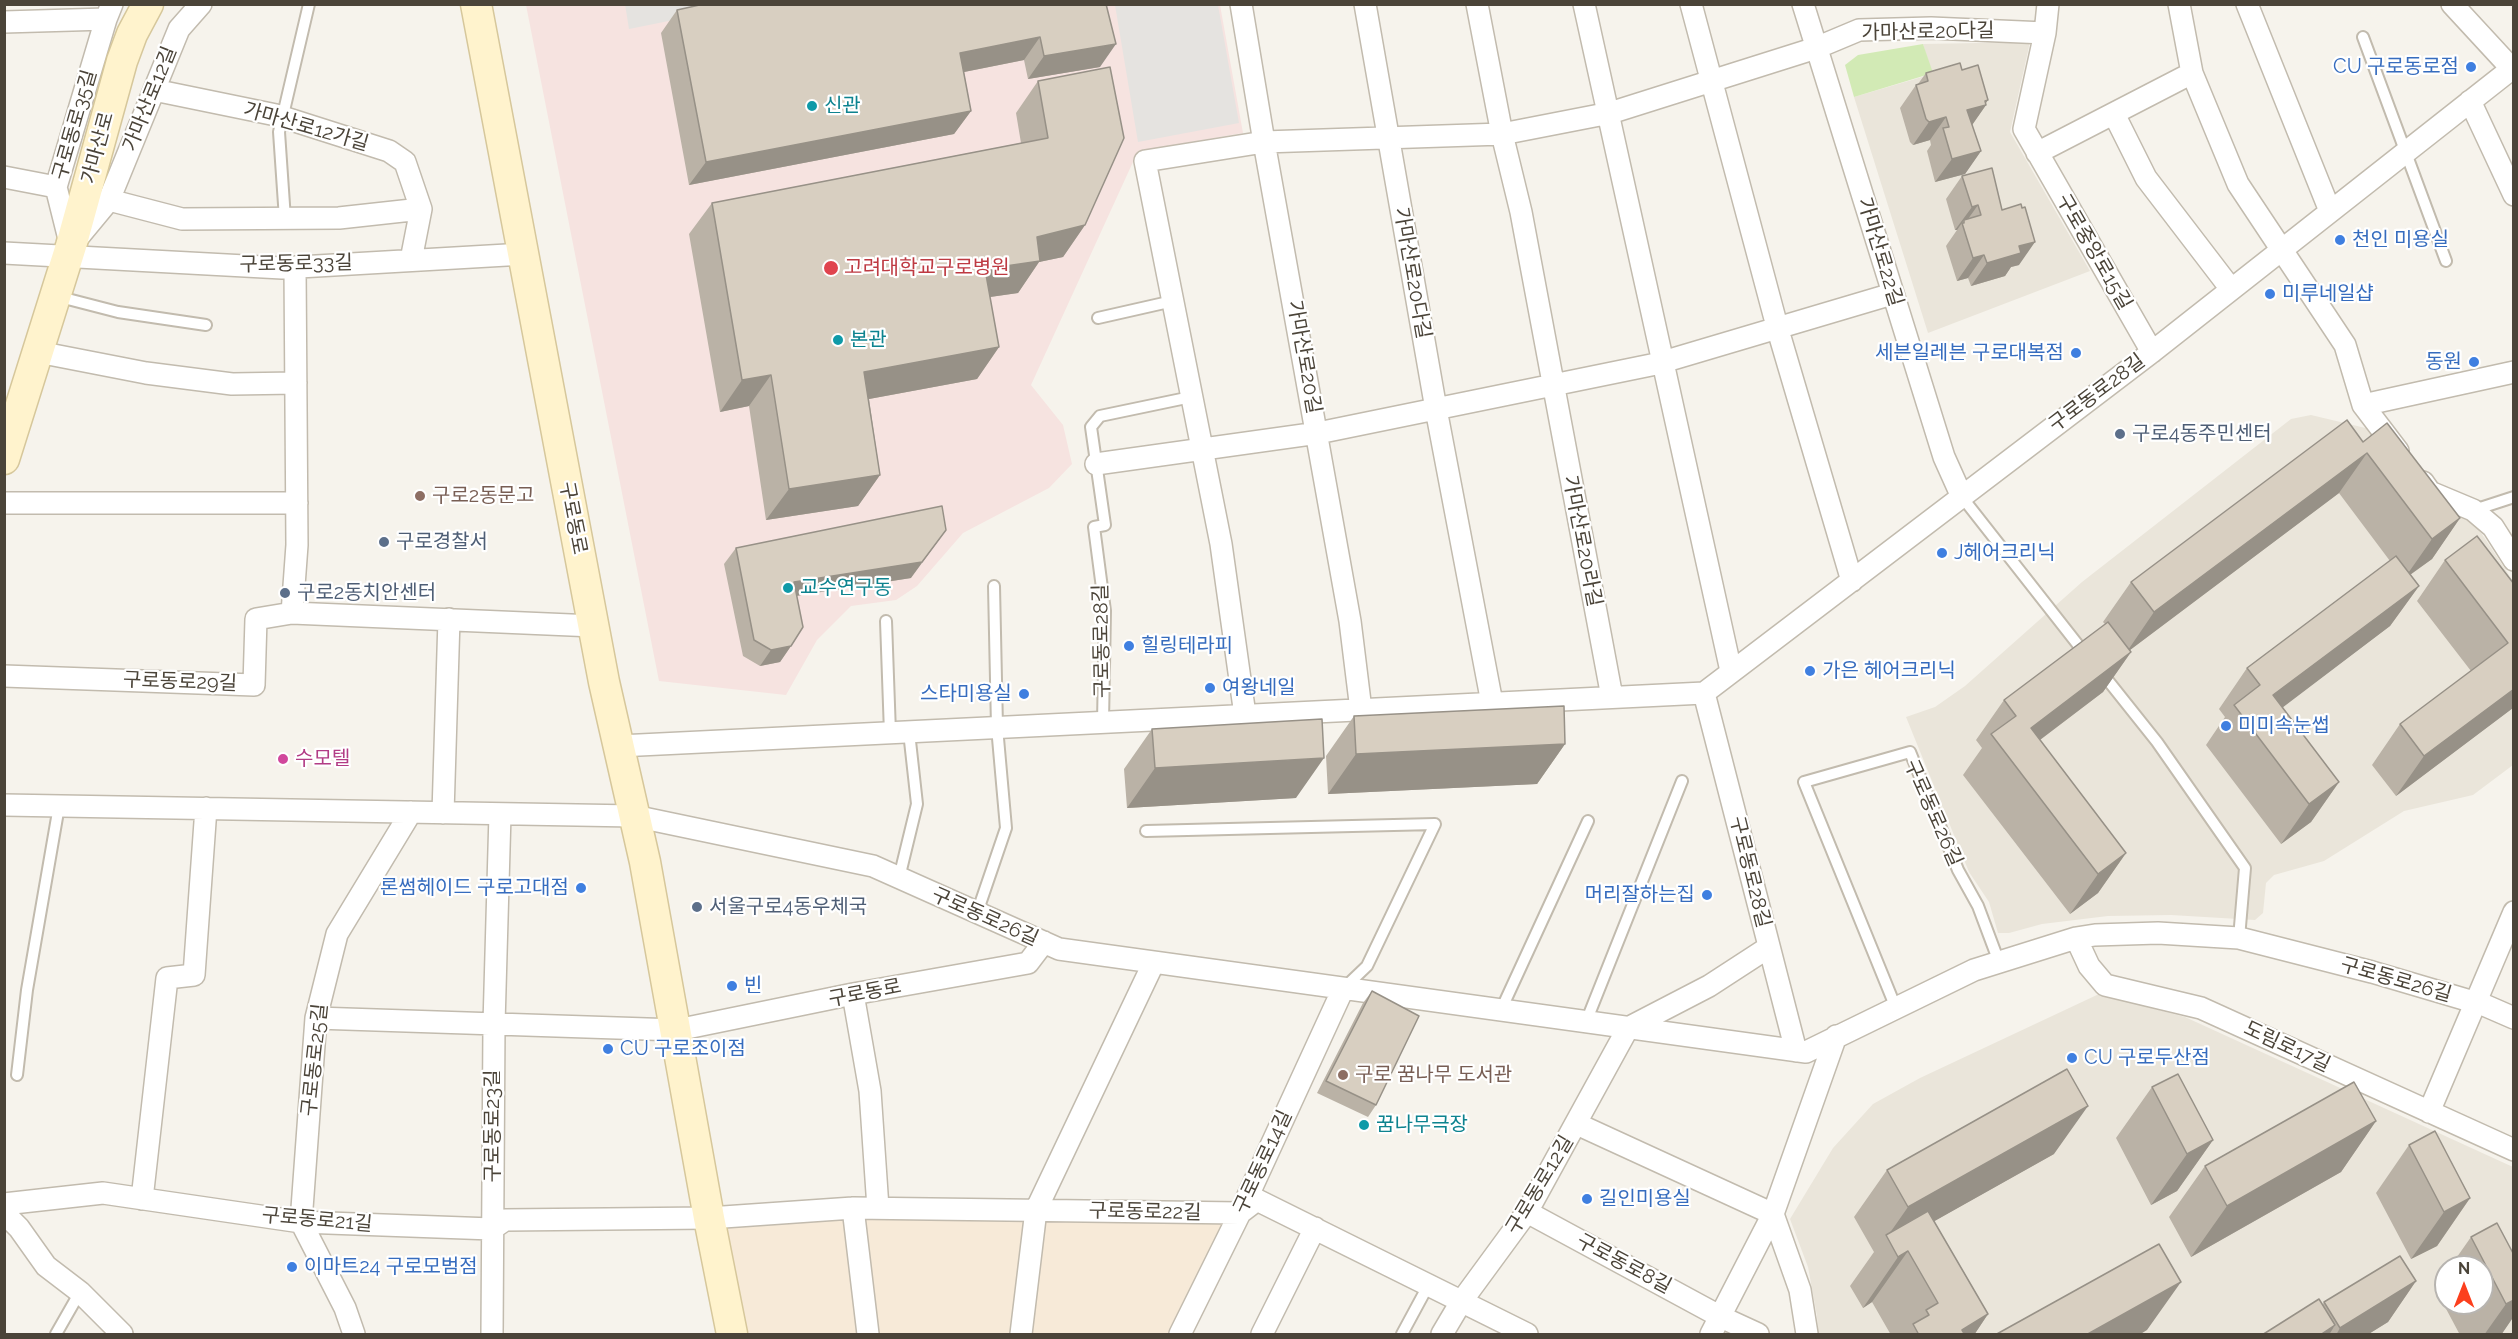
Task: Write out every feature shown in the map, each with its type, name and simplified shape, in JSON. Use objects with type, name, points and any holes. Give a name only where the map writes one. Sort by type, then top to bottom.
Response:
[{"type":"main road","name":"가마산로","points":[[4,459],[70,251],[122,61],[132,34],[148,4]]},
{"type":"main road","name":"구로동로","points":[[476,4],[594,626],[645,862],[732,1335]]},
{"type":"street","name":"가마산로12길","points":[[70,251],[109,200],[179,29],[201,4]]},
{"type":"street","name":"가마산로20길","points":[[1241,4],[1350,621],[1361,710]]},
{"type":"street","points":[[1365,4],[1389,138]]},
{"type":"street","points":[[1477,4],[1502,134],[1521,212],[1552,386]]},
{"type":"street","points":[[1584,4],[1610,113],[1731,671]]},
{"type":"street","points":[[1692,4],[1778,330],[1852,581]]},
{"type":"street","name":"가마산로22길","points":[[1803,4],[1944,457],[1962,497]]},
{"type":"street","name":"구로중앙로15길","points":[[2048,4],[2045,33],[2024,129],[2152,352]]},
{"type":"street","points":[[2179,4],[2192,73],[2238,184],[2345,345],[2363,405],[2430,492],[2473,510],[2493,527],[2514,560]]},
{"type":"street","points":[[2247,4],[2330,211]]},
{"type":"street","name":"구로동로28길","points":[[619,746],[1704,693],[2152,352],[2405,151],[2513,69],[2452,4]]},
{"type":"street","points":[[4,22],[109,12]]},
{"type":"street","name":"구로동로35길","points":[[70,251],[56,187],[109,12]]},
{"type":"street","name":"가마산로20다길","points":[[1264,142],[1502,134],[1610,113],[1816,48],[1859,30],[1931,28],[2045,33]]},
{"type":"street","points":[[2037,153],[2192,73]]},
{"type":"street","name":"가마산로12가길","points":[[154,90],[282,117],[388,151],[405,162],[421,209],[411,260]]},
{"type":"street","points":[[2470,101],[2514,195]]},
{"type":"street","points":[[2114,114],[2146,178],[2231,289]]},
{"type":"street","name":"가마산로20다길","points":[[1389,138],[1436,409]]},
{"type":"street","points":[[1245,715],[1221,543],[1145,161],[1264,142]]},
{"type":"street","points":[[4,177],[56,187]]},
{"type":"street","points":[[109,200],[182,219],[339,218],[421,209]]},
{"type":"street","name":"구로동로33길","points":[[4,253],[70,251],[295,267],[524,254]]},
{"type":"street","points":[[292,613],[297,545],[295,267]]},
{"type":"street","points":[[1096,464],[1318,433],[1552,386],[1664,362],[1778,330],[1892,294]]},
{"type":"street","points":[[38,352],[146,373],[232,384],[296,383]]},
{"type":"street","points":[[2363,405],[2514,372]]},
{"type":"street","name":"가마산로20라길","points":[[1552,386],[1612,697]]},
{"type":"street","points":[[1436,409],[1492,703]]},
{"type":"street","points":[[4,503],[297,503]]},
{"type":"street","name":"구로동로29길","points":[[4,676],[254,685],[256,619],[292,613],[594,626]]},
{"type":"street","points":[[442,813],[449,619]]},
{"type":"street","name":"구로동로28길","points":[[1704,693],[1796,1051]]},
{"type":"street","points":[[4,805],[634,816]]},
{"type":"street","points":[[142,1199],[167,978],[194,975],[206,808]]},
{"type":"street","name":"구로동로25길","points":[[301,1222],[316,1018],[337,934],[411,812]]},
{"type":"street","points":[[494,1024],[500,814]]},
{"type":"street","name":"구로동로26길","points":[[634,816],[873,866],[1059,949],[1796,1051],[1806,1052],[1974,970],[2076,938],[2158,933],[2239,938],[2372,972],[2477,1003],[2514,1018]]},
{"type":"street","points":[[2477,1003],[2514,912]]},
{"type":"street","name":"도림로17길","points":[[2076,938],[2089,966],[2105,985],[2201,1008],[2514,1150]]},
{"type":"street","name":"구로동로","points":[[676,1030],[853,994],[1028,963],[1044,942]]},
{"type":"street","points":[[1628,1028],[1709,986],[1769,947]]},
{"type":"street","points":[[1021,1335],[1036,1210],[1154,962]]},
{"type":"street","name":"구로동로14길","points":[[1180,1335],[1240,1213],[1343,988]]},
{"type":"street","points":[[853,994],[870,1091],[878,1208]]},
{"type":"street","name":"구로동로26길","points":[[2429,1112],[2477,1003]]},
{"type":"street","points":[[316,1018],[676,1030]]},
{"type":"street","name":"구로동로23길","points":[[492,1229],[494,1024]]},
{"type":"street","name":"구로동로12길","points":[[1442,1335],[1461,1302],[1527,1212],[1628,1028]]},
{"type":"street","points":[[1716,1326],[1773,1214],[1836,1036]]},
{"type":"street","points":[[1577,1124],[1773,1214],[1800,1290],[1807,1335]]},
{"type":"street","name":"구로동로21길","points":[[4,1204],[103,1193],[301,1222],[492,1229],[504,1220],[709,1218]]},
{"type":"street","name":"구로동로22길","points":[[709,1218],[853,1208],[1240,1213],[1257,1200],[1527,1335]]},
{"type":"street","points":[[853,1208],[868,1335]]},
{"type":"street","name":"구로동로8길","points":[[1527,1212],[1716,1326],[1758,1335]]},
{"type":"street","points":[[4,1213],[19,1228],[46,1266],[80,1292],[111,1330]]},
{"type":"street","points":[[301,1222],[345,1308],[354,1335]]},
{"type":"street","points":[[1262,1335],[1315,1228]]},
{"type":"street","points":[[492,1229],[492,1335]]},
{"type":"lane","points":[[285,219],[279,132],[309,4]]},
{"type":"lane","points":[[2363,37],[2446,261]]},
{"type":"lane","points":[[56,296],[118,312],[206,326]]},
{"type":"lane","points":[[1098,318],[1173,302]]},
{"type":"lane","name":"구로동로28길","points":[[1103,722],[1105,610],[1094,527],[1105,525],[1091,427],[1100,416],[1191,397]]},
{"type":"lane","points":[[1962,497],[2066,631],[2157,742],[2245,868],[2239,938]]},
{"type":"lane","points":[[2473,510],[2514,497]]},
{"type":"lane","points":[[977,913],[1006,828],[997,727],[994,586]]},
{"type":"lane","points":[[886,621],[900,732],[917,804],[899,878]]},
{"type":"lane","name":"구로동로26길","points":[[1896,1008],[1833,859],[1804,782],[1910,752],[1958,870],[1978,906],[1999,962]]},
{"type":"lane","points":[[1586,1022],[1682,781]]},
{"type":"lane","points":[[17,1075],[27,990],[59,806]]},
{"type":"lane","points":[[1501,1010],[1588,820]]},
{"type":"lane","points":[[1146,831],[1435,824],[1367,966],[1343,988]]},
{"type":"lane","points":[[1402,1335],[1429,1284]]},
{"type":"lane","points":[[56,1335],[80,1292]]},
{"type":"shaded area","points":[[625,4],[748,5],[629,29]]},
{"type":"shaded area","name":"고려대학교구로병원","points":[[526,5],[1220,5],[1243,133],[1138,151],[1031,385],[1063,425],[1072,464],[1049,488],[963,533],[917,586],[896,600],[851,606],[817,640],[786,695],[659,681]]},
{"type":"shaded area","points":[[1115,5],[1218,5],[1239,123],[1138,142]]},
{"type":"shaded area","points":[[2030,42],[2010,132],[2090,271],[1928,333],[1854,97],[1932,74],[1923,44]]},
{"type":"shaded area","points":[[2311,415],[2378,431],[2466,510],[2513,581],[2513,765],[2473,795],[2404,811],[2324,861],[2274,875],[2266,883],[2263,913],[2255,920],[2171,915],[2108,916],[2042,924],[2009,933],[1998,933],[1989,902],[1969,872],[1906,717],[1935,707],[1965,686],[2082,582],[2291,419]]},
{"type":"shaded area","points":[[2099,994],[2185,1017],[2513,1167],[2513,1334],[1818,1334],[1808,1267],[1790,1219],[1833,1148],[1873,1104],[1920,1078]]},
{"type":"shaded area","points":[[878,1208],[1240,1213],[1180,1334],[737,1334],[717,1229]]},
{"type":"green space","points":[[1923,44],[1933,73],[1854,97],[1845,65],[1858,55]]},
{"type":"building","name":"신관","points":[[704,4],[1106,4],[1116,44],[1044,56],[1040,37],[960,53],[971,111],[706,162],[677,10]]},
{"type":"building","points":[[1960,63],[1962,70],[1978,65],[1988,100],[1985,101],[1986,105],[1967,110],[1981,151],[1952,159],[1943,128],[1949,127],[1946,117],[1929,122],[1926,119],[1916,85],[1928,81],[1926,73]]},
{"type":"building","name":"본관","points":[[1110,67],[1124,138],[1085,225],[1037,237],[1040,261],[985,269],[999,347],[864,372],[880,475],[789,489],[771,375],[742,380],[712,203],[1048,138],[1038,81]]},
{"type":"building","points":[[1992,168],[2002,210],[2021,204],[2022,208],[2025,207],[2035,242],[2019,246],[2021,253],[1987,263],[1984,255],[1973,258],[1962,223],[1964,220],[1981,215],[1978,205],[1972,207],[1962,176]]},
{"type":"building","points":[[2347,420],[2363,442],[2387,423],[2460,518],[2432,539],[2367,453],[2154,612],[2131,582]]},
{"type":"building","name":"교수연구동","points":[[942,506],[946,530],[922,562],[794,582],[803,627],[791,646],[771,650],[754,640],[736,548]]},
{"type":"building","points":[[2477,536],[2514,584],[2514,689],[2424,756],[2400,724],[2508,643],[2445,560]]},
{"type":"building","points":[[2396,556],[2419,586],[2273,695],[2339,782],[2309,804],[2234,705],[2260,685],[2247,668]]},
{"type":"building","points":[[2108,622],[2131,652],[2031,728],[2126,853],[2098,874],[1991,734],[2016,716],[2004,700]]},
{"type":"building","points":[[1564,706],[1565,744],[1356,754],[1354,716]]},
{"type":"building","points":[[1322,719],[1324,758],[1155,768],[1152,729]]},
{"type":"building","points":[[1372,991],[1419,1016],[1376,1105],[1326,1081]]},
{"type":"building","points":[[2067,1069],[2088,1106],[1908,1207],[1887,1170]]},
{"type":"building","points":[[2178,1074],[2213,1140],[2187,1154],[2152,1087]]},
{"type":"building","points":[[2354,1082],[2376,1121],[2227,1206],[2205,1166]]},
{"type":"building","points":[[2435,1131],[2470,1198],[2444,1212],[2409,1145]]},
{"type":"building","points":[[1928,1211],[1988,1314],[1962,1330],[1965,1335],[1919,1335],[1913,1324],[1929,1315],[1926,1310],[1938,1303],[1908,1251],[1898,1257],[1886,1235]]},
{"type":"building","points":[[2497,1223],[2514,1255],[2514,1300],[2506,1304],[2494,1281],[2494,1255],[2480,1255],[2471,1237]]},
{"type":"building","points":[[2159,1244],[2181,1282],[2086,1335],[1995,1335]]},
{"type":"building","points":[[2400,1256],[2416,1281],[2340,1328],[2324,1302]]},
{"type":"building","points":[[2319,1299],[2335,1325],[2320,1335],[2262,1335]]},
{"type":"place","name":"CU 구로동로점","points":[[2471,67]]},
{"type":"place","name":"신관","points":[[812,106]]},
{"type":"place","name":"천인 미용실","points":[[2340,240]]},
{"type":"place","name":"고려대학교구로병원","points":[[831,268]]},
{"type":"place","name":"미루네일샵","points":[[2270,294]]},
{"type":"place","name":"본관","points":[[838,340]]},
{"type":"place","name":"세븐일레븐 구로대복점","points":[[2076,353]]},
{"type":"place","name":"동원","points":[[2474,362]]},
{"type":"place","name":"구로4동주민센터","points":[[2120,434]]},
{"type":"place","name":"구로2동문고","points":[[420,496]]},
{"type":"place","name":"구로경찰서","points":[[384,542]]},
{"type":"place","name":"J헤어크리닉","points":[[1942,553]]},
{"type":"place","name":"교수연구동","points":[[788,588]]},
{"type":"place","name":"구로2동치안센터","points":[[285,593]]},
{"type":"place","name":"힐링테라피","points":[[1129,646]]},
{"type":"place","name":"가은 헤어크리닉","points":[[1810,671]]},
{"type":"place","name":"여왕네일","points":[[1210,688]]},
{"type":"place","name":"스타미용실","points":[[1024,694]]},
{"type":"place","name":"미미속눈썹","points":[[2226,726]]},
{"type":"place","name":"수모텔","points":[[283,759]]},
{"type":"place","name":"론썸헤이드 구로고대점","points":[[581,888]]},
{"type":"place","name":"머리잘하는집","points":[[1707,895]]},
{"type":"place","name":"서울구로4동우체국","points":[[697,907]]},
{"type":"place","name":"빈","points":[[732,986]]},
{"type":"place","name":"CU 구로조이점","points":[[608,1049]]},
{"type":"place","name":"CU 구로두산점","points":[[2072,1058]]},
{"type":"place","name":"구로 꿈나무 도서관","points":[[1343,1075]]},
{"type":"place","name":"꿈나무극장","points":[[1364,1125]]},
{"type":"place","name":"길인미용실","points":[[1587,1199]]},
{"type":"place","name":"이마트24 구로모범점","points":[[292,1267]]}]
